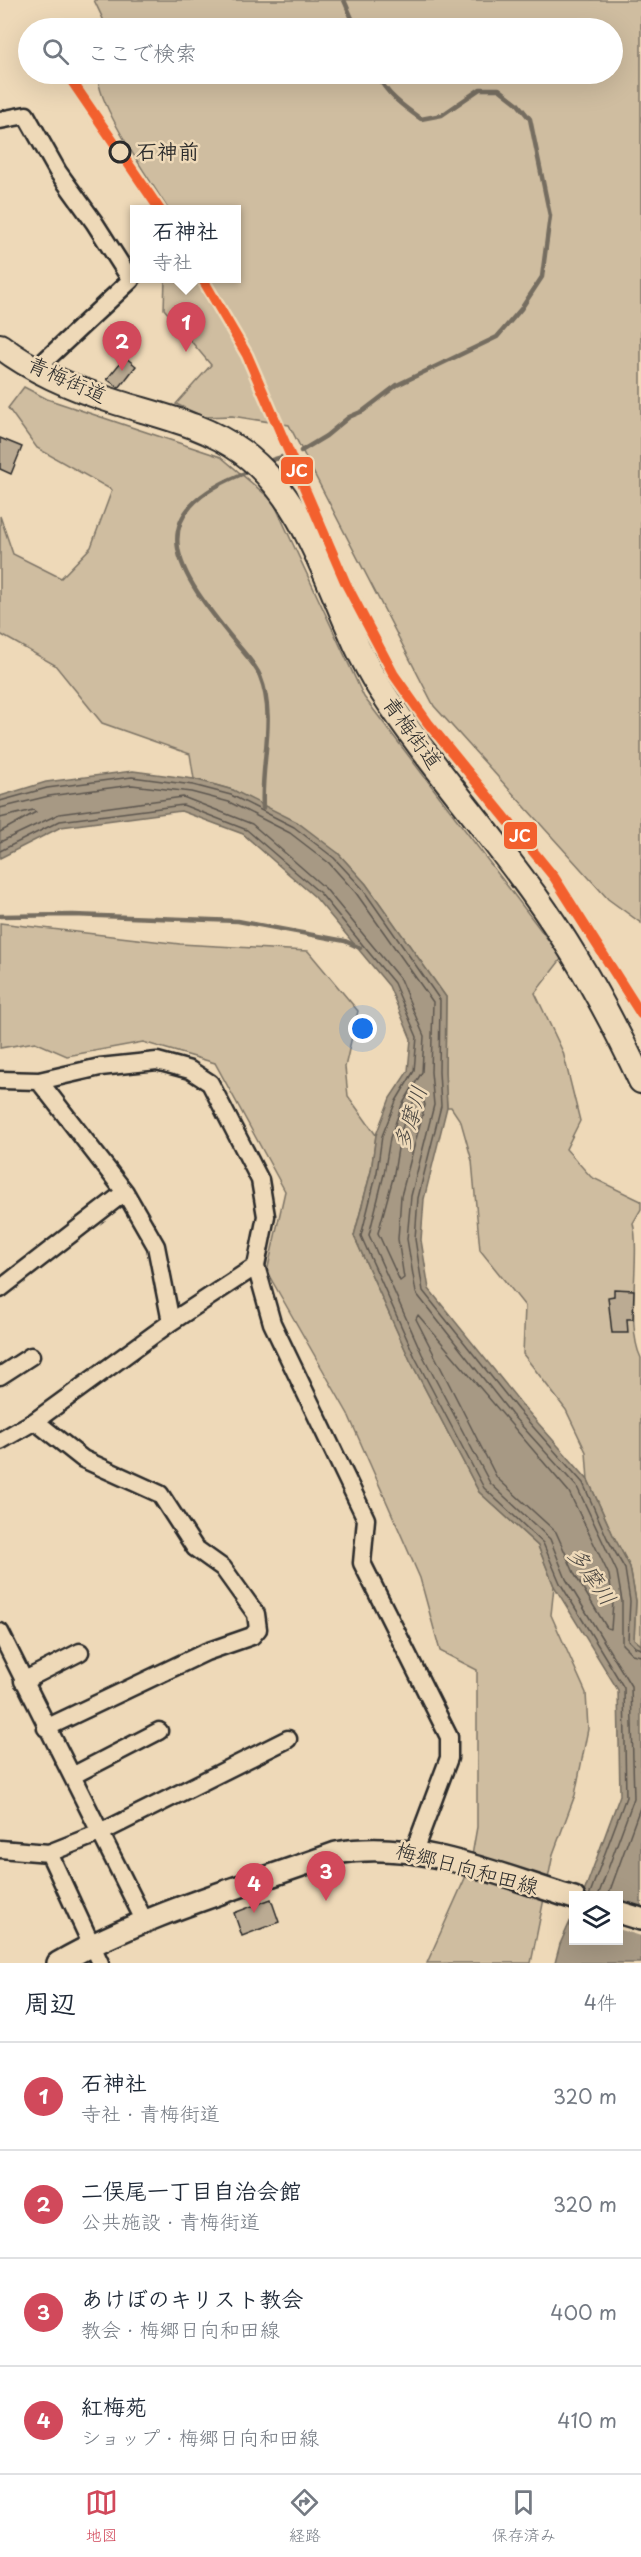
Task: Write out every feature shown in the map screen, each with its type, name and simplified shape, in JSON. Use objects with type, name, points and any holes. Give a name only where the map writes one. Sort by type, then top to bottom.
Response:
[{"type":"highway","name":"青梅街道","points":[[0,346],[36,369],[66,384],[207,432],[240,451],[276,483],[294,510],[326,572],[356,648],[379,687],[421,748],[535,896],[563,938],[621,1038],[641,1081]]},
{"type":"main road","name":"梅郷日向和田線","points":[[58,1963],[96,1953],[145,1922],[336,1853],[365,1848],[414,1851],[569,1897]]},
{"type":"main road","points":[[623,1914],[641,1919]]},
{"type":"street","points":[[0,120],[26,115],[58,172],[94,222],[130,278]]},
{"type":"street","points":[[36,369],[130,281]]},
{"type":"street","points":[[0,1080],[39,1081],[100,1067],[158,1061],[190,1070],[210,1083],[260,1180],[266,1216],[256,1266],[272,1323],[366,1519],[362,1563],[449,1737],[449,1758],[414,1851]]},
{"type":"street","points":[[39,1081],[125,1192],[156,1246],[171,1322]]},
{"type":"street","points":[[0,1289],[125,1192]]},
{"type":"street","points":[[0,1441],[35,1421],[171,1322],[256,1266]]},
{"type":"street","points":[[0,1376],[31,1356]]},
{"type":"street","points":[[35,1421],[83,1459],[160,1494],[195,1548],[224,1568],[256,1614],[258,1622],[258,1629],[252,1636],[206,1652],[46,1728]]},
{"type":"street","points":[[0,1632],[145,1922]]},
{"type":"street","points":[[23,1681],[80,1652]]},
{"type":"street","points":[[72,1776],[159,1731]]},
{"type":"street","points":[[0,1849],[49,1853],[102,1832],[288,1739]]},
{"type":"street","points":[[49,1853],[96,1953]]},
{"type":"shaded area","points":[[94,0],[641,0],[641,923],[608,899],[434,706],[289,425],[232,416],[204,417],[176,404],[211,365],[164,309],[165,283],[241,283],[241,205],[165,205],[115,123],[100,84],[623,84],[623,18],[103,18]]},
{"type":"shaded area","points":[[24,387],[47,399],[221,457],[273,501],[364,697],[562,958],[535,993],[563,1052],[580,1121],[566,1149],[591,1177],[641,1201],[641,1209],[633,1223],[635,1237],[634,1328],[641,1358],[641,1645],[634,1639],[636,1601],[630,1567],[588,1480],[586,1452],[566,1410],[523,1354],[525,1306],[480,1250],[472,1161],[461,1122],[451,1107],[447,1107],[446,997],[366,884],[338,853],[233,790],[194,779],[190,754],[102,723],[55,665],[0,634],[0,516],[13,554],[61,578],[91,547],[112,490],[37,448],[8,408]]},
{"type":"shaded area","points":[[0,923],[180,944],[308,951],[358,1011],[345,1067],[348,1096],[376,1135],[371,1171],[354,1236],[410,1360],[479,1492],[538,1546],[554,1586],[551,1615],[586,1693],[588,1729],[575,1795],[553,1854],[531,1963],[427,1963],[470,1867],[477,1827],[477,1670],[440,1651],[420,1578],[348,1414],[267,1272],[285,1191],[215,1063],[143,1042],[67,1056],[35,1042],[0,1048]]},
{"type":"water","name":"多摩川","points":[[133,771],[194,779],[233,790],[297,822],[338,853],[366,884],[446,997],[447,1107],[424,1199],[421,1240],[429,1289],[523,1406],[588,1480],[630,1567],[636,1601],[634,1639],[641,1645],[641,1963],[555,1963],[569,1924],[569,1945],[623,1945],[623,1891],[584,1891],[620,1795],[618,1690],[554,1586],[538,1546],[479,1492],[410,1360],[354,1236],[371,1171],[376,1135],[390,1098],[408,1071],[411,1039],[389,986],[315,897],[243,834],[181,811],[61,827],[0,858],[0,796],[46,782]]},
{"type":"pier","points":[[623,1900],[641,1906],[641,1936],[623,1931]]},
{"type":"building","points":[[125,357],[136,366],[119,388],[107,379]]},
{"type":"building","points":[[0,438],[22,447],[11,474],[0,469]]},
{"type":"building","points":[[614,1289],[634,1290],[633,1319],[627,1319],[628,1333],[612,1333],[608,1297],[614,1296]]},
{"type":"building","points":[[271,1899],[279,1922],[242,1936],[234,1913]]},
{"type":"waterway","points":[[344,0],[352,18]]},
{"type":"waterway","points":[[301,451],[326,436],[349,417],[363,411],[397,385],[497,337],[521,309],[542,277],[550,216],[530,119],[517,103],[499,89],[480,89],[442,115],[421,119],[382,84]]},
{"type":"waterway","points":[[272,460],[282,457]]},
{"type":"waterway","points":[[250,471],[214,488],[191,506],[179,526],[178,546],[184,569],[197,592],[260,676],[265,692],[268,725],[263,808]]},
{"type":"waterway","points":[[0,916],[73,915],[238,921],[345,941],[360,948]]},
{"type":"transit line","name":"JC","points":[[74,84],[157,205]]},
{"type":"transit line","name":"JC","points":[[205,283],[247,355],[346,584],[394,675],[428,723],[554,877],[641,1014]]},
{"type":"place","name":"石神前","points":[[120,152]]},
{"type":"place","name":"石神社","points":[[186,352]]},
{"type":"place","name":"二俣尾一丁目自治会館","points":[[122,371]]},
{"type":"place","name":"あけぼのキリスト教会","points":[[326,1901]]},
{"type":"place","name":"紅梅苑","points":[[254,1913]]}]
